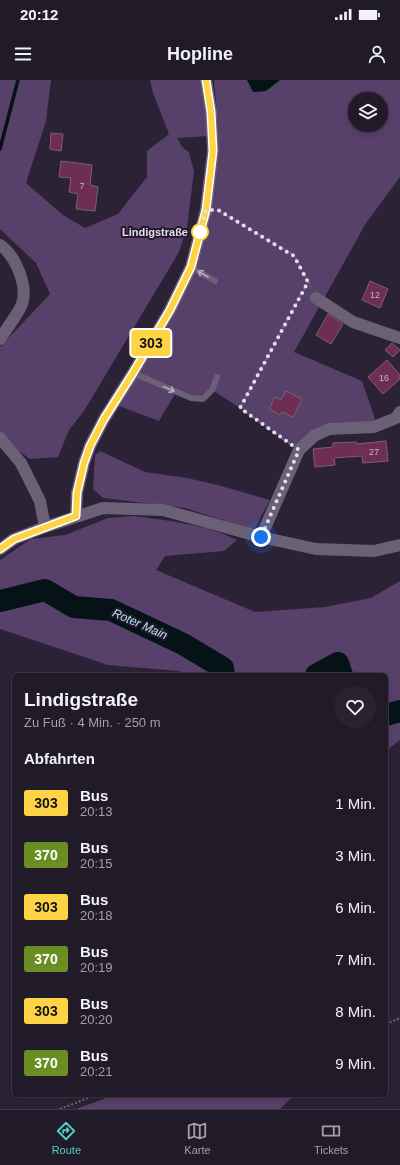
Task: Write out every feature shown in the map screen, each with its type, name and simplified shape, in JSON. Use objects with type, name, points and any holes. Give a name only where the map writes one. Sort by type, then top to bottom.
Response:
[{"type":"street","points":[[76,516],[77,493],[84,463],[90,446],[104,419],[170,310],[191,267],[206,210],[213,151],[211,112],[206,80]]},
{"type":"street","points":[[0,245],[5,249],[18,268],[24,286],[22,305],[0,339]]},
{"type":"street","points":[[316,298],[353,322],[400,338]]},
{"type":"street","points":[[261,537],[299,450],[314,436],[329,429],[374,426],[396,418],[400,412]]},
{"type":"street","points":[[0,438],[21,463],[40,501],[45,527]]},
{"type":"street","points":[[0,549],[14,539],[76,516],[103,508],[163,510],[261,537],[316,549],[374,551],[400,545]]},
{"type":"lane","points":[[191,267],[215,281]]},
{"type":"lane","points":[[133,373],[191,398],[204,399],[212,390],[217,377]]},
{"type":"path","points":[[206,210],[218,210],[294,256],[316,298]]},
{"type":"path","points":[[299,450],[240,408],[308,282]]},
{"type":"path","points":[[388,1023],[400,1018]]},
{"type":"path","points":[[60,1109],[91,1097]]},
{"type":"shaded area","points":[[0,80],[51,80],[46,121],[26,183],[63,215],[85,228],[118,214],[147,177],[147,151],[169,134],[153,93],[150,80],[201,80],[207,115],[208,136],[177,138],[183,148],[189,152],[194,172],[187,227],[179,252],[84,411],[69,430],[58,457],[30,459],[0,436],[0,347],[50,294],[36,263],[0,229]]},
{"type":"shaded area","points":[[214,80],[400,80],[400,177],[366,223],[294,352],[362,381],[377,425],[329,429],[299,450],[212,390],[203,399],[176,392],[159,421],[119,406],[141,370],[211,205],[218,160],[218,127]]},
{"type":"shaded area","points":[[247,80],[280,80],[266,91],[253,92]]},
{"type":"shaded area","points":[[100,451],[145,472],[187,478],[270,500],[254,530],[185,508],[103,498],[93,489],[95,455]]},
{"type":"shaded area","points":[[134,516],[174,522],[212,530],[237,540],[224,551],[165,556],[156,570],[255,612],[325,607],[371,598],[400,581],[400,740],[388,749],[388,673],[180,673],[179,671],[108,665],[0,629],[0,560],[31,539],[65,535],[108,518]]},
{"type":"shaded area","points":[[109,1097],[292,1097],[280,1109],[76,1109]]},
{"type":"building","points":[[51,133],[63,134],[61,151],[50,149]]},
{"type":"building","points":[[61,161],[92,165],[90,185],[98,187],[95,211],[76,209],[78,194],[69,192],[71,178],[59,177]]},
{"type":"building","points":[[370,281],[388,289],[380,308],[362,300]]},
{"type":"building","points":[[328,314],[343,324],[331,344],[316,335]]},
{"type":"building","points":[[392,343],[400,350],[393,357],[385,350]]},
{"type":"building","points":[[387,360],[400,375],[400,379],[383,394],[368,377]]},
{"type":"building","points":[[286,391],[302,399],[293,417],[282,412],[280,415],[269,409],[275,397],[281,400]]},
{"type":"building","points":[[386,441],[388,461],[363,463],[362,456],[334,458],[335,465],[315,467],[313,449],[333,447],[333,443],[356,442],[357,444]]},
{"type":"waterway","points":[[0,149],[18,80]]},
{"type":"waterway","name":"Roter Main","points":[[0,601],[45,590],[74,607],[111,610],[183,644],[223,668],[224,673]]},
{"type":"waterway","name":"Roter Main","points":[[320,673],[338,663],[341,673]]},
{"type":"waterway","name":"Roter Main","points":[[388,714],[400,711]]},
{"type":"bus line","name":"303","points":[[0,549],[14,539],[76,516],[77,493],[84,463],[90,446],[104,419],[170,310],[191,267],[206,210],[213,151],[211,112],[206,80]]},
{"type":"place","name":"Lindigstraße","points":[[200,232]]},
{"type":"route","points":[[200,232],[206,210],[218,210],[294,256],[308,282],[240,408],[299,450],[261,537]]}]
